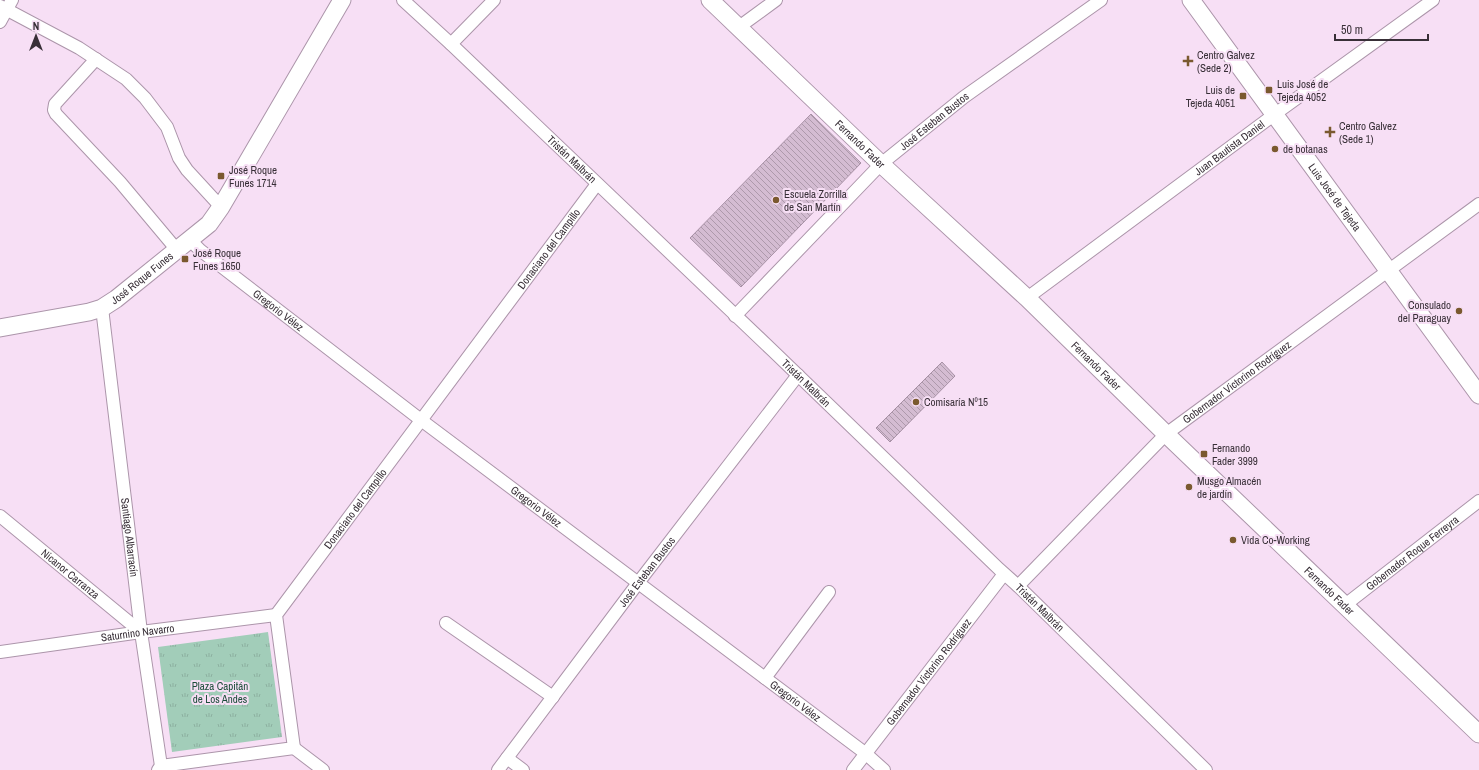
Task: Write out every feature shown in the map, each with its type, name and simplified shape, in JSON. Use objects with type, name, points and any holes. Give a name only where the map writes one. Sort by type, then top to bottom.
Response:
[{"type":"main road","name":"José Roque Funes","points":[[0,328],[75,316],[102,308],[116,299],[209,224],[221,207],[342,0]]},
{"type":"main road","name":"Fernando Fader","points":[[710,0],[881,164],[1027,298],[1166,434],[1479,734]]},
{"type":"main road","name":"Luis José de Tejeda","points":[[1191,0],[1479,395]]},
{"type":"street","name":"Tristán Malbrán","points":[[403,0],[1018,586],[1206,770]]},
{"type":"street","points":[[450,44],[494,0]]},
{"type":"street","points":[[739,27],[776,0]]},
{"type":"street","name":"José Esteban Bustos","points":[[735,316],[881,164],[964,98],[1101,0]]},
{"type":"street","name":"Juan Bautista Daniel","points":[[1027,298],[1275,114],[1433,0]]},
{"type":"street","points":[[0,22],[6,5],[79,48],[126,79],[145,98],[167,127],[179,158],[187,170],[221,207]]},
{"type":"street","name":"Gregorio Vélez","points":[[96,59],[55,104],[54,110],[56,114],[120,182],[184,245],[200,250],[421,420],[865,753],[884,770]]},
{"type":"street","name":"Donaciano del Campillo","points":[[276,616],[597,184]]},
{"type":"street","name":"Gobernador Victorino Rodríguez","points":[[1018,586],[1166,434],[1479,204]]},
{"type":"street","name":"Santiago Albarracín","points":[[102,308],[159,768]]},
{"type":"street","name":"José Esteban Bustos","points":[[498,770],[638,583],[798,376]]},
{"type":"street","name":"Gobernador Roque Ferreyra","points":[[1345,605],[1479,501]]},
{"type":"street","name":"Nicanor Carranza","points":[[0,516],[141,632]]},
{"type":"street","name":"Gobernador Victorino Rodríguez","points":[[853,770],[1004,574]]},
{"type":"street","points":[[765,678],[829,592]]},
{"type":"street","points":[[276,616],[294,748],[323,770]]},
{"type":"street","name":"Saturnino Navarro","points":[[0,652],[141,632],[276,616]]},
{"type":"street","points":[[446,623],[553,696]]},
{"type":"street","points":[[159,768],[294,748]]},
{"type":"street","points":[[508,758],[523,770]]},
{"type":"green space","name":"Plaza Capitán de Los Andes","points":[[268,632],[282,737],[172,752],[158,647]]},
{"type":"building","name":"Escuela Zorrilla de San Martín","points":[[811,114],[861,163],[741,287],[690,238]]},
{"type":"building","name":"Comisaría Nº15","points":[[942,362],[955,376],[890,442],[876,428]]},
{"type":"place","name":"Centro Galvez (Sede 2)","points":[[1188,61]]},
{"type":"place","name":"Luis José de Tejeda 4052","points":[[1269,90]]},
{"type":"place","name":"Luis de Tejeda 4051","points":[[1243,96]]},
{"type":"place","name":"Centro Galvez (Sede 1)","points":[[1330,132]]},
{"type":"place","name":"de botanas","points":[[1275,149]]},
{"type":"place","name":"José Roque Funes 1714","points":[[221,176]]},
{"type":"place","name":"Escuela Zorrilla de San Martín","points":[[776,200]]},
{"type":"place","name":"José Roque Funes 1650","points":[[185,259]]},
{"type":"place","name":"Consulado del Paraguay","points":[[1459,311]]},
{"type":"place","name":"Comisaría Nº15","points":[[916,402]]},
{"type":"place","name":"Fernando Fader 3999","points":[[1204,454]]},
{"type":"place","name":"Musgo Almacén de jardín","points":[[1189,487]]},
{"type":"place","name":"Vida Co-Working","points":[[1233,540]]}]
